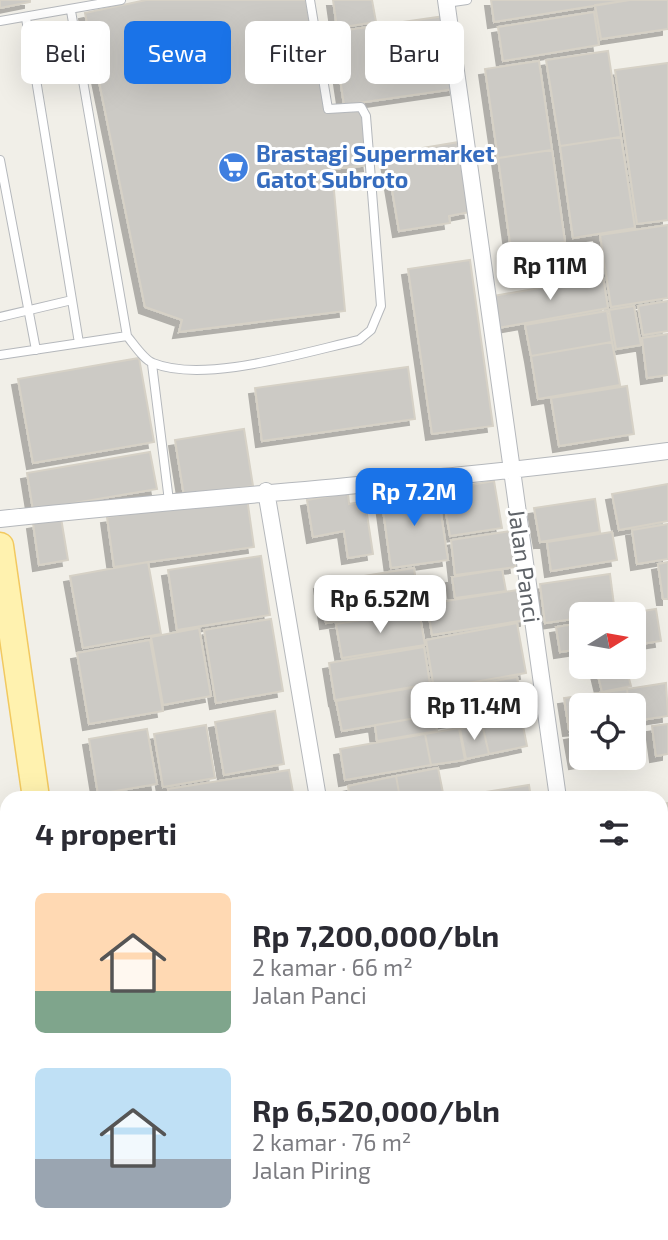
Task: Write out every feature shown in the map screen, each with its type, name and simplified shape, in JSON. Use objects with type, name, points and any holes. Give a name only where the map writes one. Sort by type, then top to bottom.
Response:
[{"type":"main road","points":[[0,546],[35,791]]},
{"type":"street","name":"Jalan Panci","points":[[446,2],[557,791]]},
{"type":"street","points":[[0,519],[266,491],[510,472],[668,451]]},
{"type":"street","points":[[266,491],[317,791]]},
{"type":"lane","points":[[0,21],[71,11],[121,0]]},
{"type":"lane","points":[[71,11],[127,336],[152,363],[191,371],[246,365],[359,340],[371,330],[382,306],[366,116],[361,107],[328,109],[310,0]]},
{"type":"lane","points":[[446,2],[467,0]]},
{"type":"lane","points":[[26,18],[79,343]]},
{"type":"lane","points":[[0,160],[36,350]]},
{"type":"lane","points":[[0,317],[72,300]]},
{"type":"lane","points":[[0,355],[127,336]]},
{"type":"lane","points":[[152,363],[169,501]]},
{"type":"building","points":[[0,0],[30,0],[30,2],[0,8]]},
{"type":"building","name":"Brastagi Supermarket Gatot Subroto","points":[[146,0],[306,0],[310,21],[245,21],[245,84],[321,84],[326,113],[362,109],[369,165],[332,169],[345,311],[179,332],[182,320],[145,307],[99,84],[110,84],[110,21],[87,21],[85,13]]},
{"type":"building","points":[[333,0],[372,0],[376,21],[351,26],[351,21],[336,21]]},
{"type":"building","points":[[491,0],[630,0],[494,22]]},
{"type":"building","points":[[630,0],[668,0],[668,29],[601,39],[595,5]]},
{"type":"building","points":[[594,12],[599,45],[503,61],[498,27]]},
{"type":"building","points":[[445,16],[446,21],[410,21]]},
{"type":"building","points":[[365,27],[365,84],[454,84],[455,89],[344,105],[341,84],[351,84],[351,29]]},
{"type":"building","points":[[608,51],[621,137],[560,146],[546,60]]},
{"type":"building","points":[[539,61],[552,150],[498,158],[485,69]]},
{"type":"building","points":[[668,63],[668,220],[637,224],[615,70]]},
{"type":"building","points":[[621,137],[635,228],[573,238],[560,146]]},
{"type":"building","points":[[459,142],[470,212],[449,216],[450,223],[399,231],[386,154]]},
{"type":"building","points":[[552,150],[565,242],[511,250],[498,158]]},
{"type":"building","points":[[668,225],[668,298],[611,307],[600,235]]},
{"type":"building","points":[[470,260],[493,426],[432,434],[408,269]]},
{"type":"building","points":[[603,277],[608,308],[498,328],[493,296]]},
{"type":"building","points":[[668,301],[668,331],[643,335],[638,306]]},
{"type":"building","points":[[634,306],[641,345],[616,349],[609,310]]},
{"type":"building","points":[[607,311],[612,342],[531,356],[525,325]]},
{"type":"building","points":[[668,334],[668,375],[647,378],[642,338]]},
{"type":"building","points":[[612,342],[620,385],[538,399],[531,356]]},
{"type":"building","points":[[139,358],[154,442],[33,463],[18,379]]},
{"type":"building","points":[[408,367],[415,419],[262,441],[255,388]]},
{"type":"building","points":[[627,386],[634,434],[559,446],[551,398]]},
{"type":"building","points":[[244,429],[253,486],[184,496],[175,440]]},
{"type":"building","points":[[150,452],[157,489],[33,510],[27,473]]},
{"type":"building","points":[[494,481],[502,528],[450,536],[442,490]]},
{"type":"building","points":[[668,484],[668,521],[619,530],[612,494]]},
{"type":"building","points":[[437,487],[448,560],[391,568],[381,495]]},
{"type":"building","points":[[348,493],[349,504],[365,501],[373,554],[348,558],[344,531],[313,537],[307,500]]},
{"type":"building","points":[[247,498],[254,547],[114,567],[107,517]]},
{"type":"building","points":[[595,499],[600,532],[540,542],[534,508]]},
{"type":"building","points":[[61,518],[68,560],[39,565],[33,523]]},
{"type":"building","points":[[668,524],[668,559],[637,564],[632,530]]},
{"type":"building","points":[[511,531],[516,567],[455,575],[451,540]]},
{"type":"building","points":[[612,532],[617,560],[551,571],[547,542]]},
{"type":"building","points":[[261,556],[270,615],[177,630],[168,570]]},
{"type":"building","points":[[148,562],[161,634],[83,648],[70,576]]},
{"type":"building","points":[[668,562],[668,599],[663,599],[658,564]]},
{"type":"building","points":[[414,568],[420,608],[326,623],[320,583]]},
{"type":"building","points":[[502,569],[506,591],[455,598],[452,577]]},
{"type":"building","points":[[610,574],[614,602],[569,602],[569,620],[545,623],[540,584]]},
{"type":"building","points":[[524,589],[526,620],[432,635],[427,604]]},
{"type":"building","points":[[656,609],[661,641],[646,643],[646,611]]},
{"type":"building","points":[[419,611],[425,645],[342,658],[336,624]]},
{"type":"building","points":[[271,619],[283,691],[216,703],[204,630]]},
{"type":"building","points":[[517,623],[526,673],[434,689],[426,640]]},
{"type":"building","points":[[569,625],[569,651],[560,652],[556,627]]},
{"type":"building","points":[[199,628],[211,696],[163,705],[151,637]]},
{"type":"building","points":[[150,640],[163,711],[89,724],[77,653]]},
{"type":"building","points":[[424,647],[430,684],[335,700],[329,663]]},
{"type":"building","points":[[517,677],[523,709],[440,723],[434,692]]},
{"type":"building","points":[[599,679],[629,679],[631,686],[602,692]]},
{"type":"building","points":[[666,683],[668,716],[646,719],[646,693],[628,693],[627,689]]},
{"type":"building","points":[[429,685],[434,715],[342,731],[336,701]]},
{"type":"building","points":[[627,689],[628,693],[599,693]]},
{"type":"building","points":[[569,697],[569,730],[564,698]]},
{"type":"building","points":[[275,711],[284,764],[224,775],[215,722]]},
{"type":"building","points":[[434,715],[437,731],[377,741],[375,725]]},
{"type":"building","points":[[521,716],[527,746],[489,754],[482,724]]},
{"type":"building","points":[[482,724],[489,754],[466,759],[460,729]]},
{"type":"building","points":[[668,724],[668,754],[656,756],[652,726]]},
{"type":"building","points":[[206,725],[215,778],[163,787],[154,734]]},
{"type":"building","points":[[459,728],[465,760],[431,765],[425,734]]},
{"type":"building","points":[[147,729],[157,784],[116,791],[98,791],[89,739]]},
{"type":"building","points":[[425,734],[431,765],[345,780],[340,749]]},
{"type":"building","points":[[438,768],[443,791],[399,791],[396,776]]},
{"type":"building","points":[[289,770],[293,791],[168,791]]},
{"type":"building","points":[[396,776],[399,791],[349,791],[348,786]]},
{"type":"building","points":[[529,785],[530,791],[492,791]]},
{"type":"place","name":"Brastagi Supermarket Gatot Subroto","points":[[233,167]]}]
